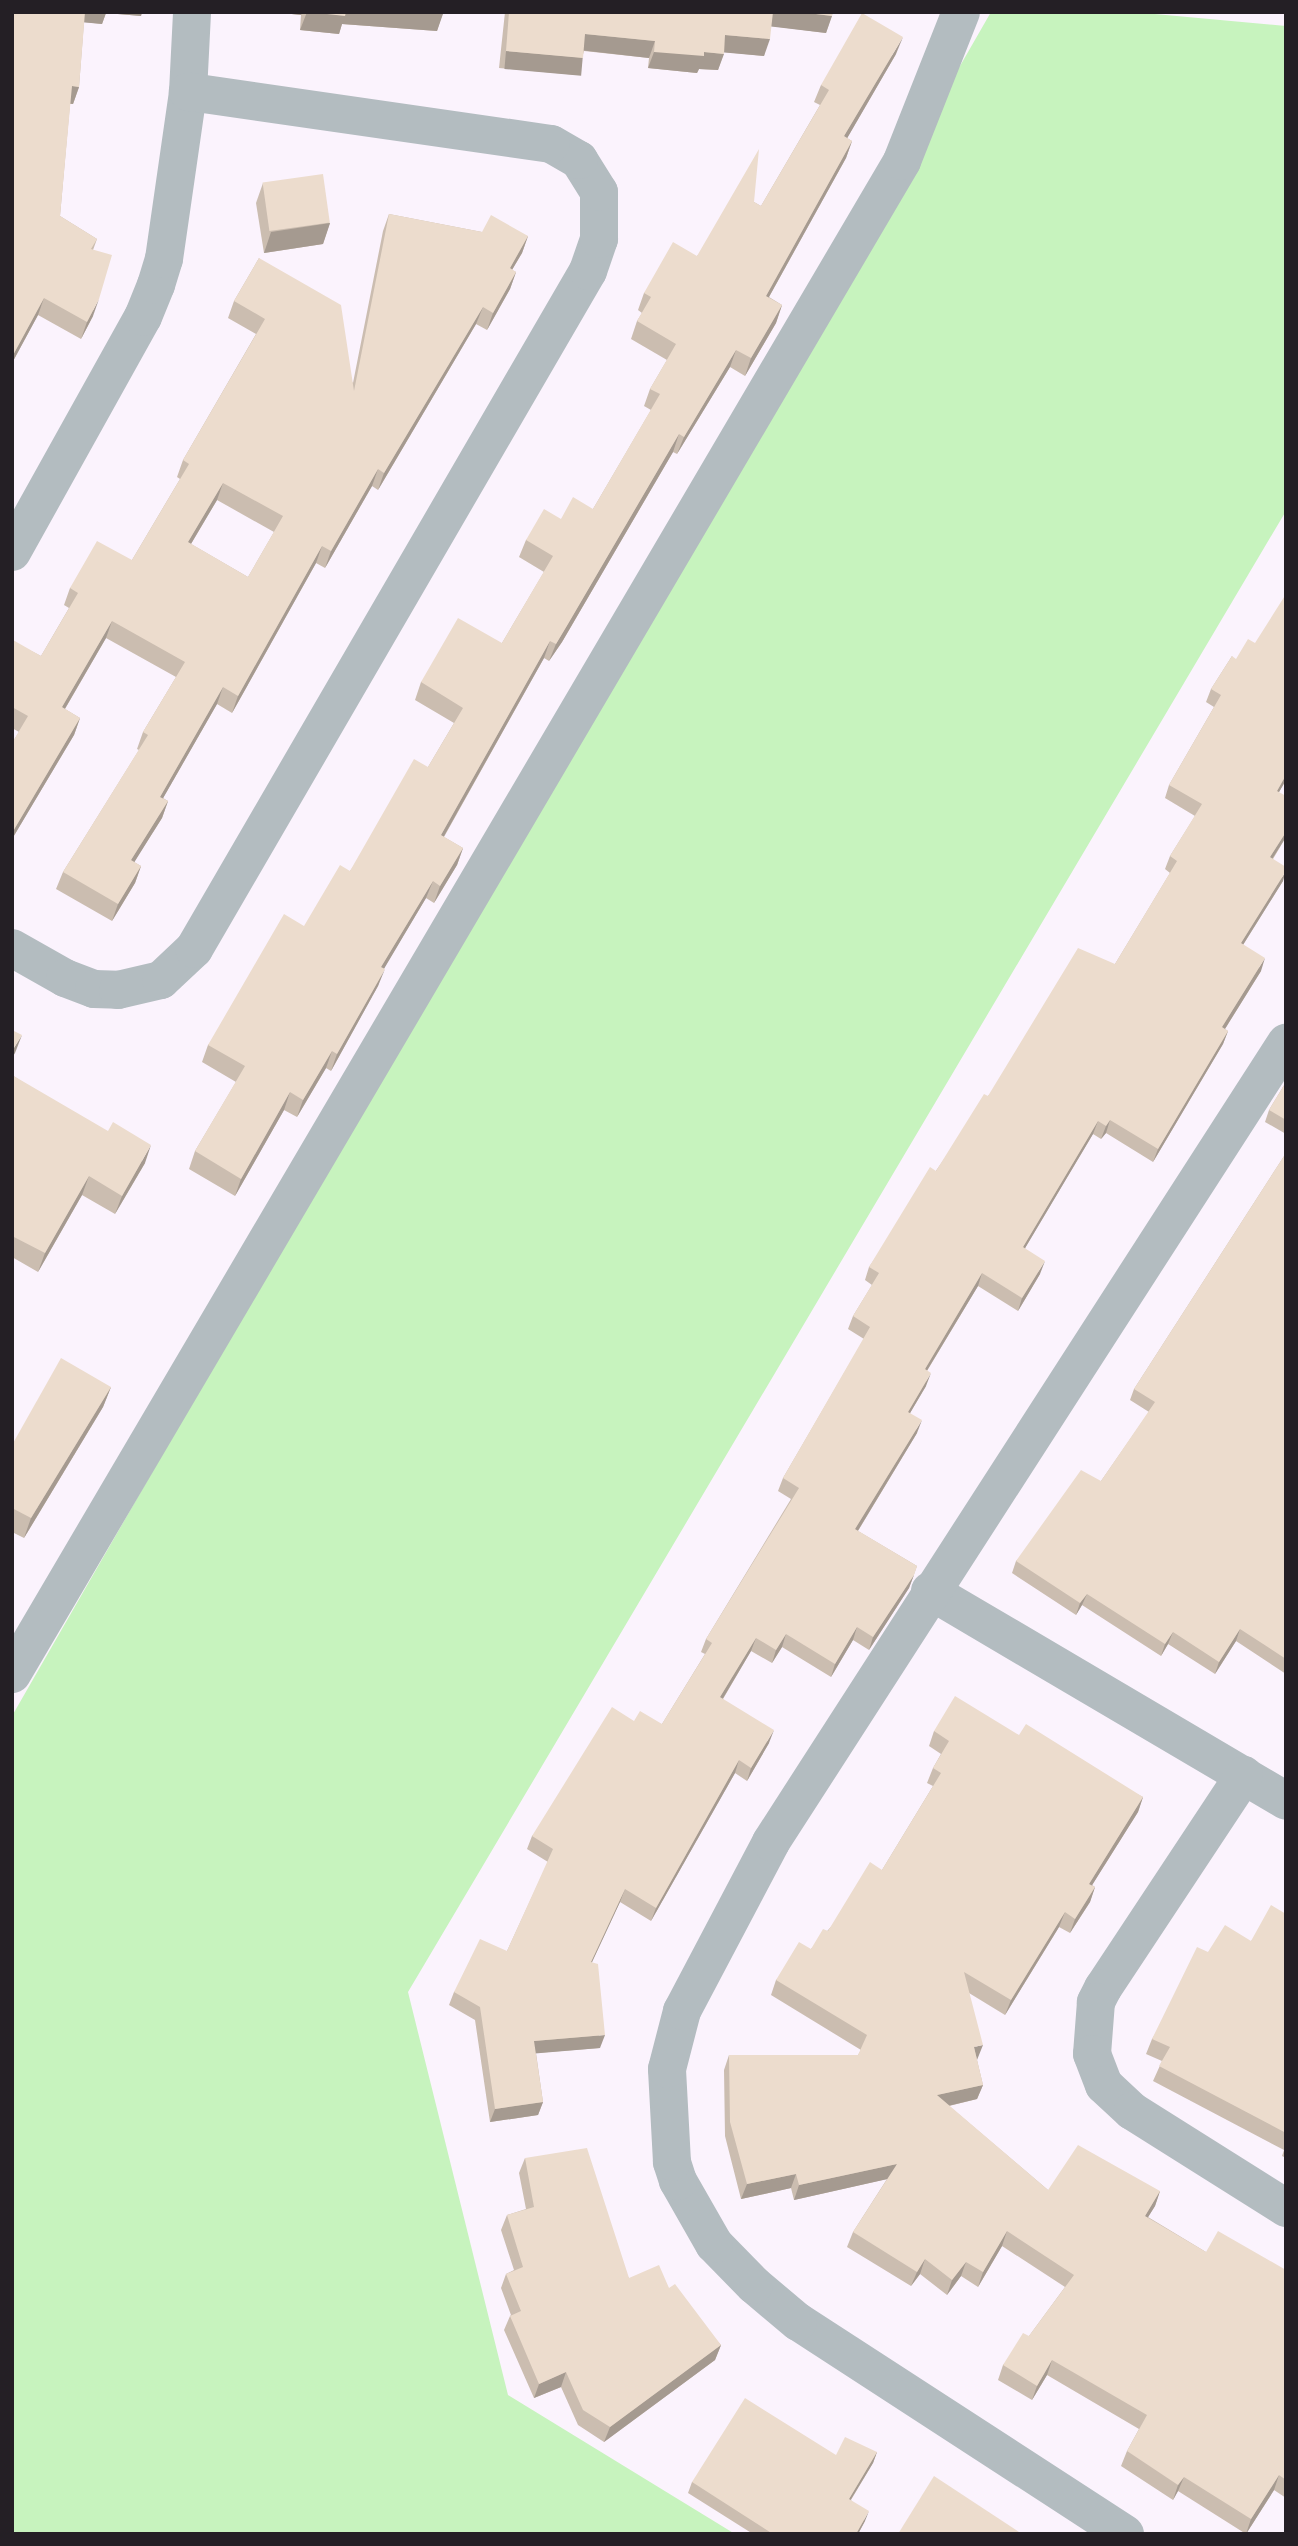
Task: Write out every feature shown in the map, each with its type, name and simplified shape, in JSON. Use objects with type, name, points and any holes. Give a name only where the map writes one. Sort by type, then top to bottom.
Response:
[{"type":"street","points":[[12,552],[143,317],[156,285],[164,259],[188,92],[192,12]]},
{"type":"street","points":[[12,1674],[902,161],[961,12]]},
{"type":"street","points":[[12,948],[65,978],[94,989],[118,990],[160,980],[194,949],[588,271],[599,239],[599,192],[591,176],[579,160],[551,144],[188,92]]},
{"type":"street","points":[[1125,2534],[798,2322],[714,2244],[694,2212],[672,2162],[667,2069],[682,2011],[771,1842],[930,1591],[1286,1043]]},
{"type":"street","points":[[930,1591],[1286,1801]]},
{"type":"street","points":[[1244,1775],[1102,1988],[1096,2002],[1092,2054],[1104,2085],[1132,2111],[1286,2208]]},
{"type":"green space","points":[[991,12],[1133,12],[1286,26],[1286,511],[408,1992],[508,2395],[735,2534],[12,2534],[12,1716]]},
{"type":"building","points":[[12,12],[85,12],[79,87],[72,86],[60,216],[97,239],[91,249],[112,255],[99,299],[87,322],[44,298],[12,357]]},
{"type":"building","points":[[309,12],[346,12],[345,16]]},
{"type":"building","points":[[509,12],[773,12],[770,39],[725,35],[724,54],[704,52],[704,56],[654,52],[655,41],[585,34],[583,58],[506,51]]},
{"type":"building","points":[[800,12],[833,12],[832,16]]},
{"type":"building","points":[[862,13],[903,37],[844,136],[852,141],[766,296],[782,305],[751,358],[736,350],[684,437],[679,434],[556,644],[550,641],[441,835],[463,848],[440,886],[433,881],[381,967],[385,969],[337,1054],[332,1051],[303,1100],[290,1092],[241,1179],[195,1151],[245,1066],[208,1045],[284,914],[304,926],[340,865],[350,871],[414,759],[428,767],[463,708],[421,682],[458,618],[502,643],[553,556],[526,540],[544,509],[561,519],[573,497],[593,509],[660,394],[650,389],[676,344],[637,321],[651,297],[644,293],[673,242],[697,256],[759,149],[754,202],[761,206],[829,90],[821,85]]},
{"type":"building","points":[[323,174],[330,223],[269,231],[263,182]]},
{"type":"building","points":[[389,214],[482,232],[491,215],[528,236],[510,268],[516,272],[493,313],[483,307],[384,473],[378,469],[331,551],[322,546],[238,696],[223,687],[160,797],[168,801],[131,860],[141,866],[118,904],[63,872],[148,735],[143,732],[185,662],[112,621],[62,707],[80,718],[12,833],[12,743],[28,716],[12,707],[12,641],[41,656],[78,593],[70,588],[97,541],[132,560],[189,464],[183,460],[265,319],[234,301],[259,258],[341,305],[354,391]],"holes":[[[223,483],[283,516],[248,577],[188,542]]]},
{"type":"building","points":[[1286,594],[1286,775],[1277,791],[1286,796],[1286,832],[1270,857],[1286,867],[1286,871],[1241,943],[1265,958],[1222,1027],[1228,1031],[1158,1149],[1110,1120],[1106,1126],[1098,1121],[1023,1247],[1045,1261],[1022,1298],[982,1273],[925,1369],[931,1373],[908,1412],[922,1420],[855,1529],[917,1566],[914,1575],[873,1637],[857,1627],[835,1664],[786,1634],[776,1650],[756,1638],[720,1697],[774,1730],[751,1768],[739,1760],[656,1908],[625,1889],[591,1962],[598,1964],[605,2035],[534,2041],[543,2102],[495,2109],[480,2007],[454,1992],[480,1939],[507,1951],[553,1849],[532,1836],[612,1707],[634,1721],[640,1711],[662,1724],[712,1643],[706,1639],[799,1488],[783,1478],[870,1327],[853,1316],[879,1273],[869,1267],[930,1167],[936,1171],[984,1094],[988,1096],[1078,948],[1115,964],[1177,861],[1170,856],[1202,804],[1169,785],[1221,695],[1211,689],[1232,656],[1236,659],[1248,639],[1255,643]]},
{"type":"building","points":[[12,1030],[22,1035],[12,1051]]},
{"type":"building","points":[[12,1075],[108,1131],[113,1122],[151,1145],[122,1196],[89,1176],[45,1253],[12,1236]]},
{"type":"building","points":[[1286,1082],[1286,1120],[1269,1110]]},
{"type":"building","points":[[1286,1153],[1286,1659],[1240,1629],[1219,1662],[1173,1632],[1165,1644],[1087,1594],[1080,1603],[1016,1561],[1081,1470],[1101,1481],[1155,1402],[1134,1389]]},
{"type":"building","points":[[61,1358],[111,1387],[31,1518],[12,1508],[12,1445]]},
{"type":"building","points":[[955,1696],[1019,1735],[1026,1724],[1143,1797],[1089,1884],[1095,1887],[1075,1919],[1065,1912],[1011,2000],[964,1972],[983,2045],[974,2047],[983,2085],[937,2095],[1048,2190],[1078,2145],[1160,2191],[1145,2216],[1206,2252],[1218,2231],[1286,2270],[1286,2480],[1279,2475],[1251,2519],[1184,2477],[1178,2485],[1127,2451],[1147,2415],[1052,2360],[1037,2386],[1003,2365],[1023,2333],[1029,2336],[1074,2275],[1007,2231],[983,2272],[966,2262],[952,2280],[925,2259],[917,2272],[853,2232],[897,2164],[799,2185],[796,2174],[747,2184],[730,2122],[729,2055],[858,2055],[867,2035],[776,1980],[799,1942],[811,1949],[823,1929],[828,1931],[870,1862],[882,1870],[941,1773],[933,1768],[949,1741],[934,1731]]},
{"type":"building","points":[[1271,1905],[1286,1914],[1286,2133],[1159,2066],[1170,2047],[1152,2039],[1197,1947],[1208,1952],[1225,1925],[1251,1941]]},
{"type":"building","points":[[587,2148],[629,2278],[659,2265],[669,2288],[675,2284],[721,2345],[610,2427],[583,2410],[566,2372],[539,2384],[510,2316],[521,2311],[506,2274],[523,2267],[507,2215],[534,2207],[525,2158]]},
{"type":"building","points":[[745,2398],[836,2455],[845,2437],[877,2452],[849,2499],[869,2511],[856,2534],[773,2534],[692,2482]]},
{"type":"building","points":[[934,2476],[1022,2534],[898,2534]]}]
